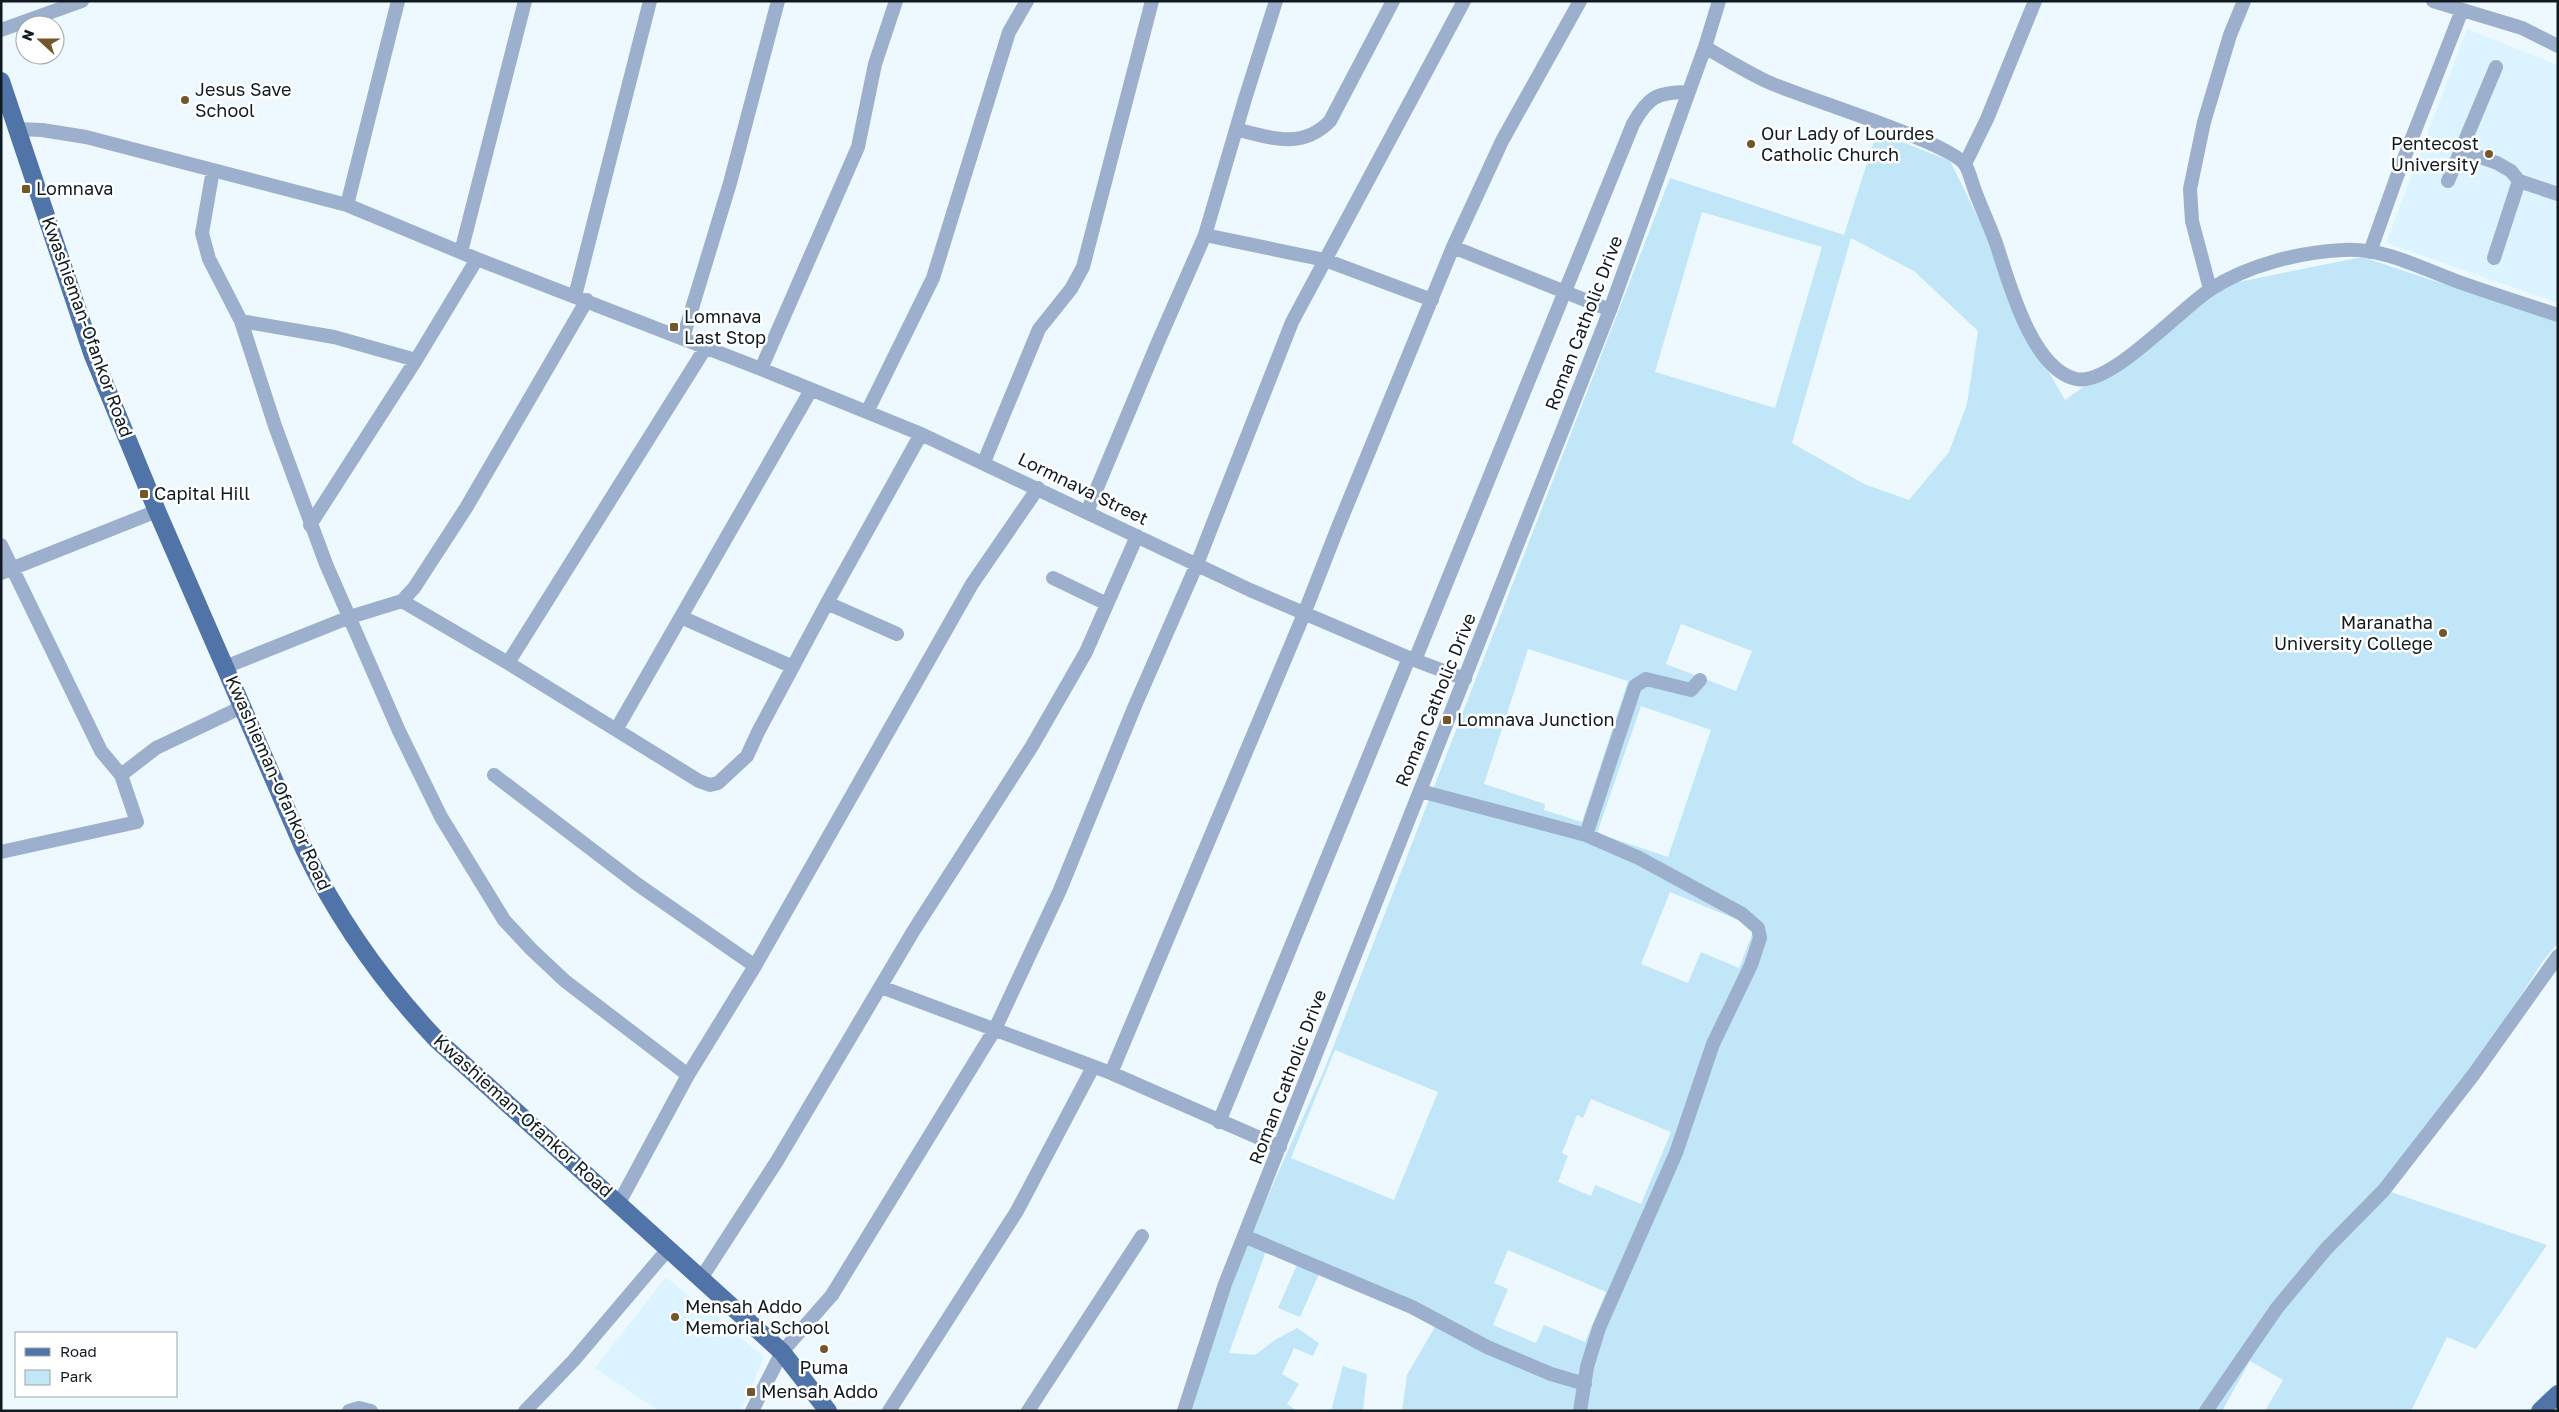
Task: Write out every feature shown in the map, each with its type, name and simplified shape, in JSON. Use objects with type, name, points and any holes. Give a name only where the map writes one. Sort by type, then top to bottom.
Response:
[{"type":"main road","name":"Kwashieman-Ofankor Road","points":[[1,81],[92,353],[157,511],[319,880],[362,950],[414,1016],[437,1040],[702,1277],[782,1352],[828,1411]]},
{"type":"main road","points":[[2540,1411],[2558,1394]]},
{"type":"street","points":[[1,30],[82,1]]},
{"type":"street","points":[[461,252],[525,1]]},
{"type":"street","points":[[225,667],[350,617],[402,601],[414,588],[466,508],[581,298],[650,1]]},
{"type":"street","points":[[682,338],[730,183],[778,1]]},
{"type":"street","points":[[761,368],[858,147],[875,64],[896,1]]},
{"type":"street","points":[[867,412],[933,278],[1009,32],[1027,1]]},
{"type":"street","points":[[984,462],[1039,329],[1071,289],[1083,267],[1152,1]]},
{"type":"street","points":[[1087,512],[1158,342],[1205,236],[1276,1]]},
{"type":"street","points":[[1236,129],[1284,141],[1292,140],[1325,126],[1330,121],[1393,1]]},
{"type":"street","points":[[752,1411],[782,1352],[832,1296],[995,1029],[1060,890],[1134,708],[1197,564],[1292,322],[1464,1]]},
{"type":"street","points":[[1110,1073],[1304,614],[1453,247],[1502,141],[1580,1]]},
{"type":"street","name":"Roman Catholic Drive","points":[[1184,1411],[1225,1284],[1610,310],[1705,48],[1719,1]]},
{"type":"street","points":[[1965,164],[1987,118],[2035,1]]},
{"type":"street","points":[[2210,289],[2192,222],[2190,189],[2204,122],[2230,35],[2244,1]]},
{"type":"street","points":[[2433,1],[2522,28],[2558,46]]},
{"type":"street","points":[[347,205],[396,2]]},
{"type":"street","points":[[2370,252],[2396,179],[2462,10]]},
{"type":"street","points":[[1705,48],[1768,82],[1928,142],[1954,154],[1965,164],[1997,246],[2019,314],[2048,360],[2066,376],[2077,380],[2090,380],[2118,365],[2210,289],[2239,274],[2274,263],[2338,250],[2386,255],[2558,315]]},
{"type":"street","points":[[2448,180],[2463,151],[2496,67]]},
{"type":"street","points":[[1220,1122],[1567,292],[1633,124],[1644,104],[1664,94],[1688,92]]},
{"type":"street","name":"Lormnava Street","points":[[17,129],[42,130],[86,137],[347,205],[477,259],[761,368],[921,434],[1304,614],[1465,679]]},
{"type":"street","points":[[2463,151],[2497,163],[2511,171],[2519,181],[2558,194]]},
{"type":"street","points":[[213,170],[203,221],[204,242],[217,278],[241,321],[310,525],[399,731],[440,817],[504,920],[565,981],[688,1075]]},
{"type":"street","points":[[2494,258],[2519,181]]},
{"type":"street","points":[[1205,236],[1325,260],[1432,300]]},
{"type":"street","points":[[1453,247],[1610,310]]},
{"type":"street","points":[[310,525],[416,360],[477,259]]},
{"type":"street","points":[[241,321],[334,337],[416,360]]},
{"type":"street","points":[[508,663],[706,347]]},
{"type":"street","points":[[616,730],[811,390]]},
{"type":"street","points":[[402,601],[710,786],[718,783],[747,756],[827,603],[921,434]]},
{"type":"street","points":[[619,1203],[688,1075],[755,966],[972,584],[1038,488]]},
{"type":"street","points":[[6,571],[157,511]]},
{"type":"street","points":[[702,1277],[777,1161],[914,930],[1032,746],[1086,652],[1137,536]]},
{"type":"street","points":[[1,545],[6,571],[101,751],[121,775],[137,822],[1,852]]},
{"type":"street","points":[[1053,578],[1107,604]]},
{"type":"street","points":[[827,603],[897,634]]},
{"type":"street","points":[[681,617],[793,666]]},
{"type":"street","points":[[1586,835],[1635,686],[1646,679],[1692,690],[1700,680]]},
{"type":"street","points":[[121,775],[156,748],[242,708]]},
{"type":"street","points":[[494,775],[637,884],[755,966]]},
{"type":"street","points":[[1420,791],[1586,835],[1638,858],[1742,914],[1758,928],[1760,938],[1751,965],[1714,1044],[1676,1153],[1599,1328],[1584,1384],[1580,1411]]},
{"type":"street","points":[[2206,1411],[2277,1308],[2326,1250],[2384,1190],[2474,1074],[2558,956]]},
{"type":"street","points":[[881,986],[1110,1073],[1280,1147]]},
{"type":"street","points":[[889,1411],[1017,1212],[1093,1067]]},
{"type":"street","points":[[1028,1411],[1142,1236]]},
{"type":"street","points":[[1244,1236],[1412,1307],[1487,1347],[1551,1374],[1584,1384]]},
{"type":"street","points":[[525,1411],[574,1360],[669,1248]]},
{"type":"shaded area","name":"Pentecost University","points":[[2467,29],[2558,65],[2558,303],[2386,243]]},
{"type":"shaded area","name":"Mensah Addo Memorial School","points":[[666,1277],[764,1357],[741,1411],[659,1411],[595,1368]]},
{"type":"green space","points":[[1877,132],[1950,161],[1990,242],[2013,310],[2065,400],[2228,284],[2362,257],[2558,322],[2558,943],[2543,961],[2485,1051],[2379,1188],[2547,1245],[2476,1349],[2447,1337],[2411,1411],[2265,1411],[2283,1380],[2250,1361],[2222,1411],[1402,1411],[1407,1375],[1436,1325],[1319,1274],[1300,1317],[1278,1308],[1297,1265],[1266,1251],[1229,1353],[1255,1355],[1275,1340],[1297,1328],[1319,1343],[1313,1356],[1294,1348],[1282,1374],[1299,1384],[1287,1404],[1297,1411],[1189,1411],[1245,1247],[1325,1068],[1670,178],[1844,235]],"holes":[[[1702,212],[1822,247],[1775,408],[1655,372]],[[1851,238],[1914,271],[1978,331],[1967,404],[1949,452],[1909,500],[1864,484],[1792,443]],[[1681,624],[1752,651],[1736,691],[1666,664]],[[1528,649],[1628,681],[1582,822],[1544,810],[1545,804],[1484,784]],[[1641,706],[1711,730],[1668,857],[1597,833]],[[1670,892],[1755,927],[1739,968],[1701,952],[1688,983],[1641,964]],[[1335,1050],[1438,1092],[1394,1200],[1291,1158]],[[1591,1099],[1671,1132],[1641,1204],[1595,1185],[1591,1196],[1558,1182],[1568,1156],[1562,1153],[1577,1115],[1583,1118]],[[1508,1250],[1606,1292],[1585,1342],[1544,1325],[1536,1343],[1493,1325],[1508,1289],[1494,1283]]]},
{"type":"green space","points":[[1343,1366],[1367,1374],[1363,1411],[1331,1411]]},
{"type":"place","name":"Jesus Save School","points":[[185,100]]},
{"type":"place","name":"Our Lady of Lourdes Catholic Church","points":[[1751,144]]},
{"type":"place","name":"Pentecost University","points":[[2489,154]]},
{"type":"place","name":"Lomnava","points":[[26,189]]},
{"type":"place","name":"Lomnava Last Stop","points":[[674,327]]},
{"type":"place","name":"Capital Hill","points":[[144,494]]},
{"type":"place","name":"Maranatha University College","points":[[2443,633]]},
{"type":"place","name":"Lomnava Junction","points":[[1447,720]]},
{"type":"place","name":"Mensah Addo Memorial School","points":[[675,1317]]},
{"type":"place","name":"Puma","points":[[824,1349]]},
{"type":"place","name":"Mensah Addo","points":[[751,1392]]}]
